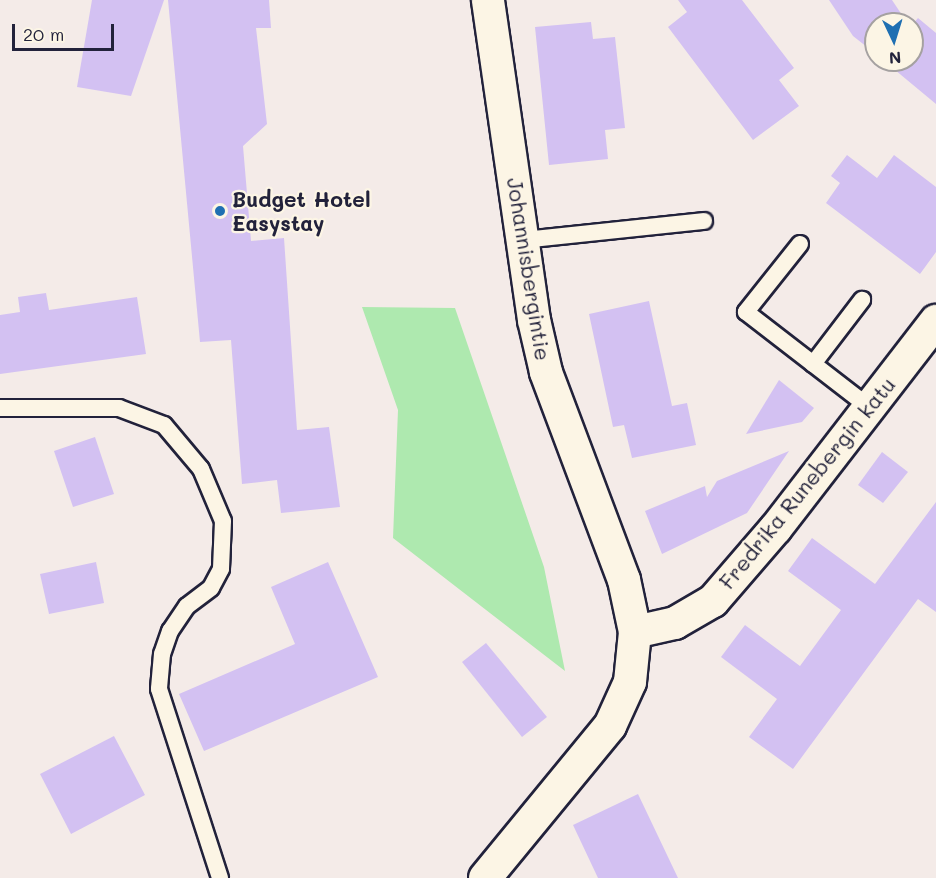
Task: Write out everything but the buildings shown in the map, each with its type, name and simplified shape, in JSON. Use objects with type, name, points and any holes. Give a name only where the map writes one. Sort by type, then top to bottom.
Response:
[{"type":"street","name":"Johannisbergintie","points":[[488,0],[523,240],[546,372],[624,580],[635,632]]},
{"type":"street","name":"Fredrika Runebergin katu","points":[[635,632],[675,623],[713,601],[776,528],[936,321]]},
{"type":"street","points":[[485,878],[610,726],[630,682],[635,632]]},
{"type":"lane","points":[[523,240],[704,221]]},
{"type":"lane","points":[[800,244],[746,312],[869,408]]},
{"type":"lane","points":[[813,364],[862,300]]},
{"type":"lane","points":[[0,408],[96,407],[130,411],[164,425],[201,469],[223,521],[221,569],[211,588],[188,606],[170,631],[162,654],[159,689],[220,878]]},
{"type":"green space","points":[[362,307],[455,308],[544,567],[565,671],[393,538],[398,410]]},
{"type":"place","name":"Budget Hotel Easystay","points":[[220,211]]}]
